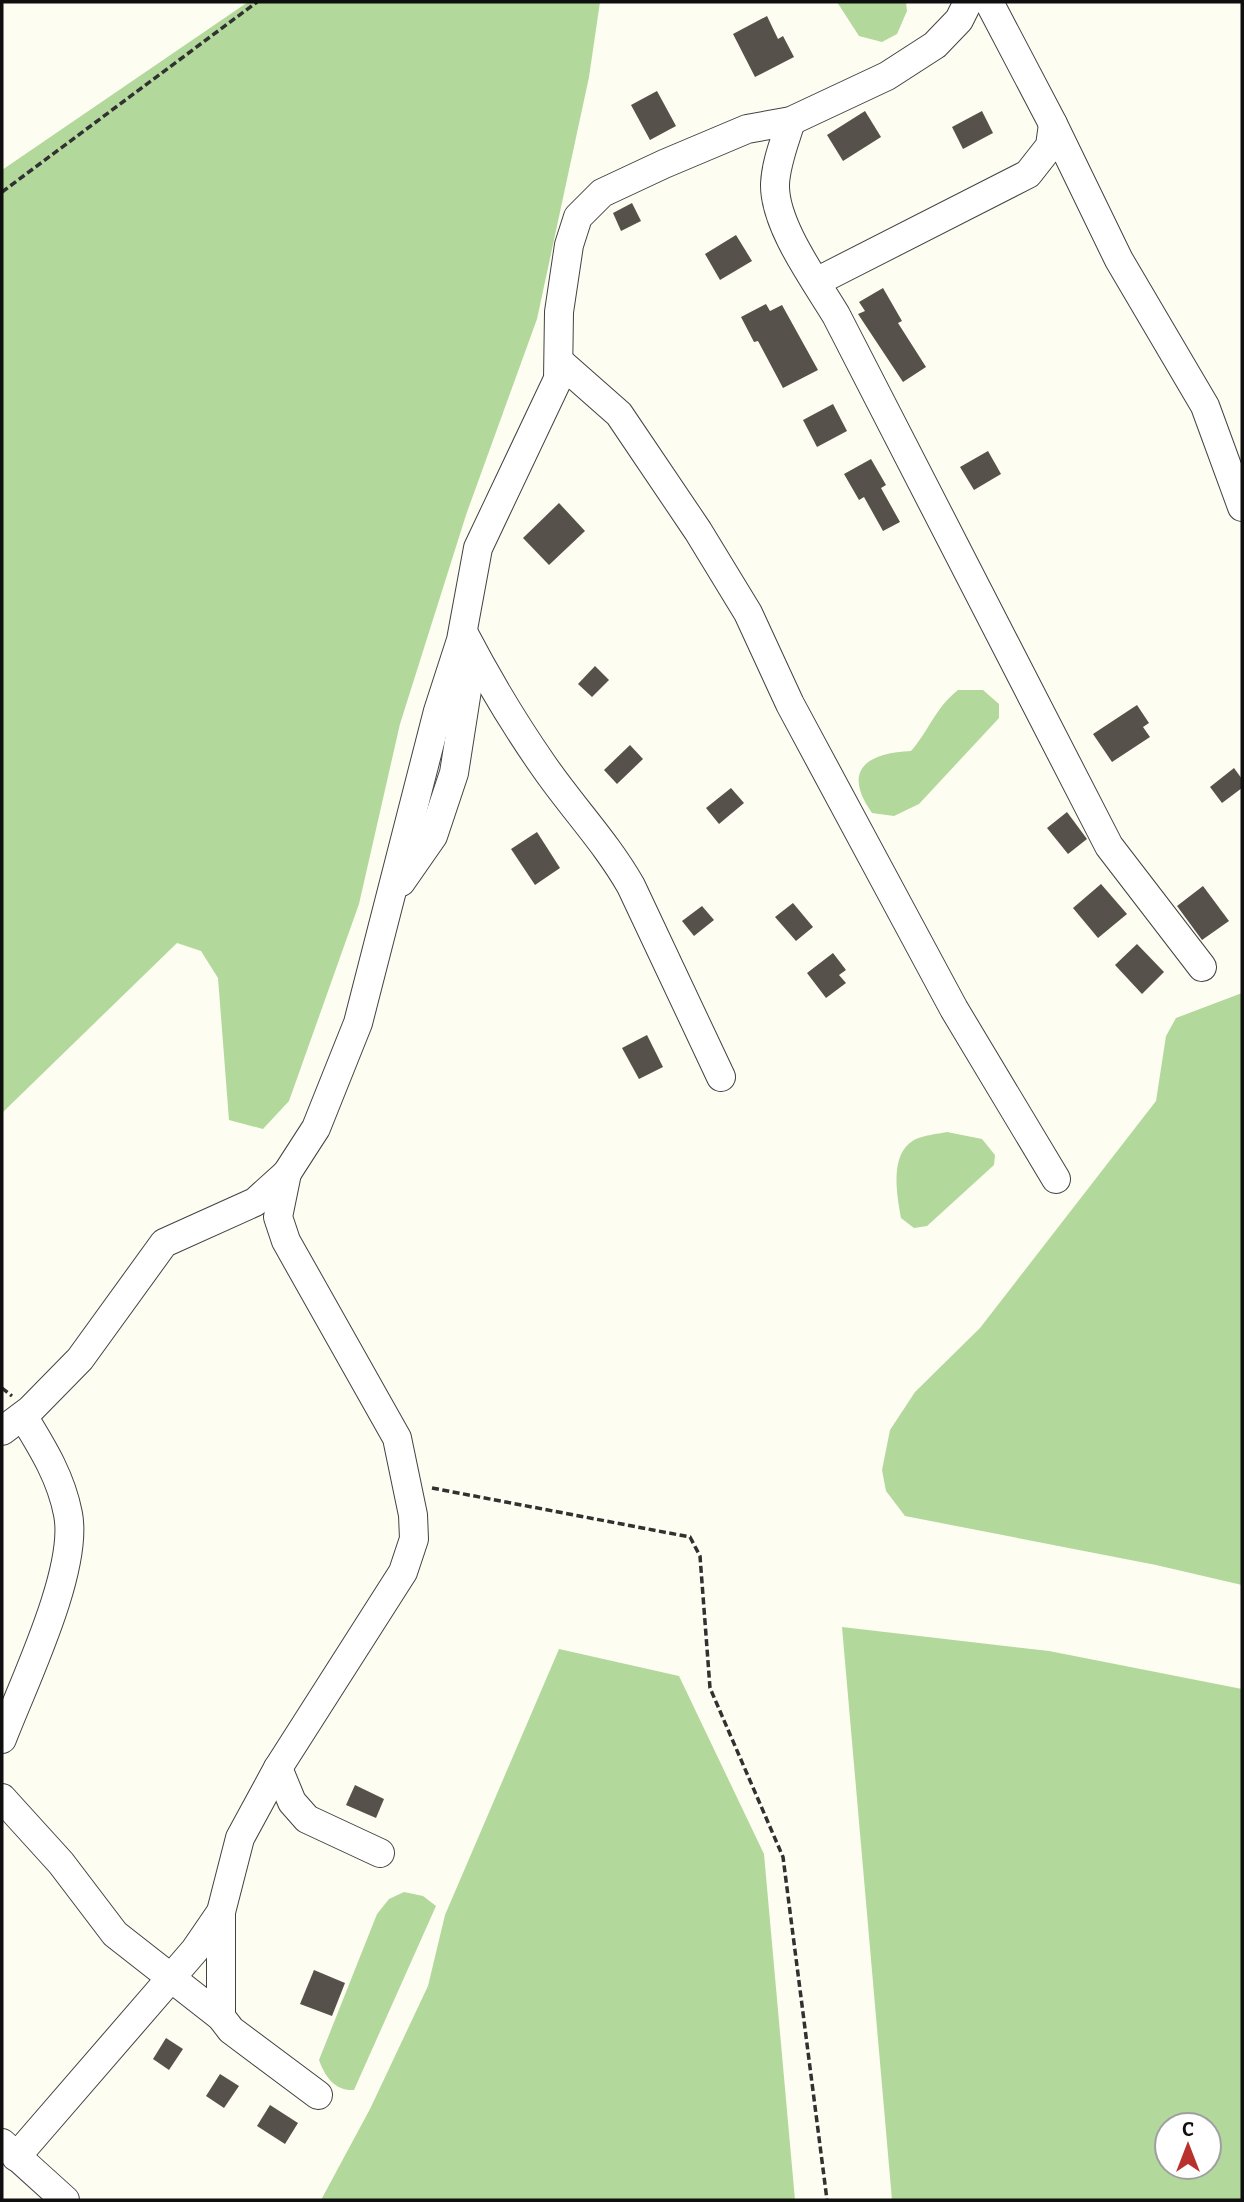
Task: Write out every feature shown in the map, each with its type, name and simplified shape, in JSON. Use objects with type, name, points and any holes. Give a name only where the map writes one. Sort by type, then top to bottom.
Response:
[{"type":"street","points":[[2,1739],[58,1595],[70,1547],[69,1515],[48,1455],[12,1424],[80,1359],[164,1243],[255,1202],[287,1173],[316,1128],[358,1023],[438,711],[462,636],[478,548],[558,379],[559,312],[569,245],[578,218],[602,193],[664,164],[747,129],[791,121],[887,76],[935,45],[959,20],[968,2]]},
{"type":"street","points":[[989,2],[1054,124],[1119,260],[1205,406],[1242,507]]},
{"type":"street","points":[[791,121],[777,167],[777,201],[792,240],[1109,846],[1202,967]]},
{"type":"street","points":[[816,282],[1028,174],[1050,146],[1054,124]]},
{"type":"street","points":[[560,362],[619,414],[705,542],[748,613],[790,704],[948,998],[1056,1179]]},
{"type":"street","points":[[462,636],[495,695],[544,767],[616,860],[631,886],[721,1077]]},
{"type":"street","points":[[221,2017],[221,1912],[240,1838],[278,1768],[403,1572],[414,1539],[397,1438],[286,1241],[278,1217],[287,1173]]},
{"type":"street","points":[[278,1768],[292,1802],[307,1819],[380,1853]]},
{"type":"street","points":[[2,1798],[61,1864],[115,1934],[221,2017],[231,2030],[318,2095]]},
{"type":"street","points":[[65,2200],[9,2150],[171,1978],[221,1912]]},
{"type":"path","points":[[2,192],[257,2]]},
{"type":"path","points":[[406,1483],[690,1537],[700,1556],[710,1688],[783,1857],[827,2200]]},
{"type":"green space","points":[[248,2],[600,2],[589,77],[537,319],[466,515],[400,724],[359,904],[289,1101],[263,1129],[229,1120],[218,978],[201,951],[177,943],[2,1113],[2,170]]},
{"type":"green space","points":[[837,2],[906,2],[907,11],[897,34],[882,42],[859,36]]},
{"type":"green space","points":[[958,690],[983,690],[999,704],[999,718],[919,804],[894,816],[872,813],[859,785],[859,775],[864,766],[882,755],[911,751],[944,704]]},
{"type":"green space","points":[[1242,993],[1242,1585],[1156,1565],[905,1516],[886,1491],[882,1470],[890,1430],[915,1392],[980,1328],[1156,1101],[1166,1036],[1176,1018]]},
{"type":"green space","points":[[947,1132],[982,1139],[995,1155],[994,1165],[927,1226],[914,1228],[901,1218],[897,1176],[901,1155],[906,1146],[914,1140]]},
{"type":"green space","points":[[842,1627],[1049,1651],[1242,1689],[1242,2200],[892,2200]]},
{"type":"green space","points":[[559,1649],[679,1676],[764,1854],[795,2200],[321,2200],[370,2109],[428,1986],[445,1915]]},
{"type":"green space","points":[[404,1892],[423,1896],[436,1906],[354,2090],[347,2090],[328,2077],[319,2060],[377,1914],[389,1899]]},
{"type":"building","points":[[767,16],[778,39],[783,36],[794,57],[755,77],[733,34]]},
{"type":"building","points":[[657,91],[676,126],[650,140],[631,105]]},
{"type":"building","points":[[865,111],[881,137],[843,161],[827,135]]},
{"type":"building","points":[[982,111],[993,133],[963,149],[952,127]]},
{"type":"building","points":[[632,203],[641,221],[621,231],[613,213]]},
{"type":"building","points":[[736,235],[752,261],[720,280],[705,254]]},
{"type":"building","points":[[883,288],[902,321],[898,323],[926,367],[903,382],[858,314],[865,311],[859,302]]},
{"type":"building","points":[[766,304],[770,311],[782,305],[818,370],[783,388],[758,341],[754,342],[741,317]]},
{"type":"building","points":[[833,404],[847,431],[817,447],[803,420]]},
{"type":"building","points":[[988,451],[1001,474],[974,490],[960,467]]},
{"type":"building","points":[[871,459],[886,485],[881,488],[900,522],[883,531],[864,497],[859,500],[844,474]]},
{"type":"building","points":[[559,503],[585,531],[549,565],[523,538]]},
{"type":"building","points":[[595,666],[609,680],[592,697],[578,684]]},
{"type":"building","points":[[1137,705],[1149,723],[1143,727],[1150,737],[1112,762],[1093,734]]},
{"type":"building","points":[[630,745],[643,759],[617,784],[604,770]]},
{"type":"building","points":[[1234,768],[1242,779],[1242,788],[1222,803],[1210,787]]},
{"type":"building","points":[[731,788],[744,803],[719,824],[706,808]]},
{"type":"building","points":[[1067,812],[1087,839],[1068,854],[1047,828]]},
{"type":"building","points":[[537,832],[560,868],[535,885],[511,849]]},
{"type":"building","points":[[1101,884],[1127,914],[1098,938],[1073,908]]},
{"type":"building","points":[[1203,886],[1229,921],[1202,940],[1177,906]]},
{"type":"building","points":[[793,903],[813,927],[796,941],[775,917]]},
{"type":"building","points":[[702,906],[714,920],[694,936],[682,921]]},
{"type":"building","points":[[1137,944],[1164,972],[1142,994],[1115,965]]},
{"type":"building","points":[[833,953],[846,970],[839,975],[846,983],[826,998],[807,973]]},
{"type":"building","points":[[647,1035],[663,1067],[639,1079],[622,1048]]},
{"type":"building","points":[[355,1785],[384,1799],[376,1818],[346,1805]]},
{"type":"building","points":[[314,1970],[345,1983],[332,2016],[300,2004]]},
{"type":"building","points":[[166,2038],[183,2049],[169,2070],[153,2059]]},
{"type":"building","points":[[220,2074],[239,2086],[224,2108],[206,2096]]},
{"type":"building","points":[[270,2105],[298,2123],[285,2144],[257,2126]]}]
